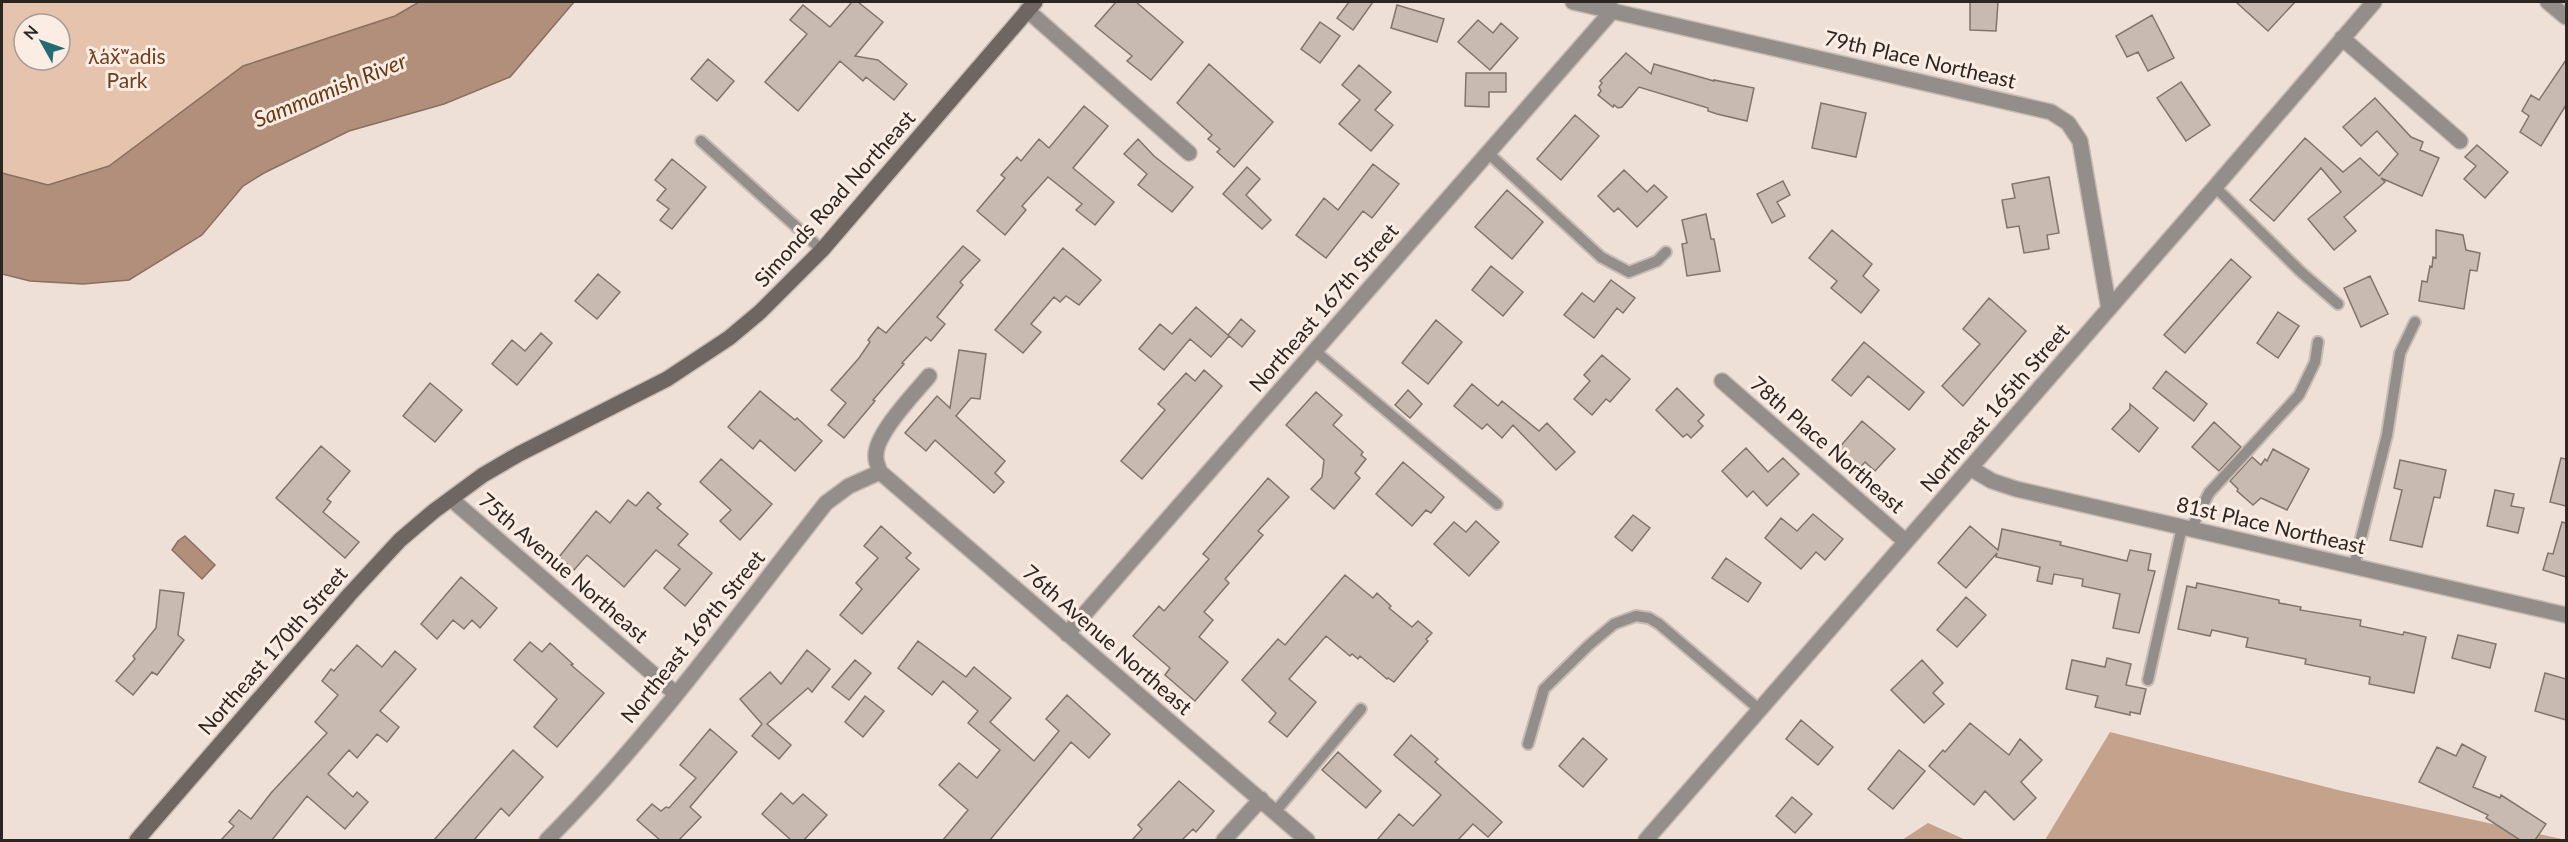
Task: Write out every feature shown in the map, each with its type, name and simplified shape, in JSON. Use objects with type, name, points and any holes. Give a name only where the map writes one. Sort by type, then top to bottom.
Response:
[{"type":"main road","name":"Simonds Road Northeast","points":[[451,499],[519,454],[645,392],[690,365],[729,338],[760,312],[822,250],[1031,6]]},
{"type":"main road","name":"Northeast 170th Street","points":[[137,840],[376,566],[400,540],[451,499]]},
{"type":"street","name":"79th Place Northeast","points":[[1573,2],[2051,112],[2068,123],[2080,141],[2109,309]]},
{"type":"street","name":"Northeast 165th Street","points":[[1646,840],[2374,2]]},
{"type":"street","points":[[2548,2],[2566,17]]},
{"type":"street","points":[[1031,6],[1189,153]]},
{"type":"street","name":"Northeast 167th Street","points":[[1067,634],[1613,10]]},
{"type":"street","points":[[2342,38],[2460,141]]},
{"type":"street","points":[[880,472],[876,454],[883,436],[899,411],[929,376]]},
{"type":"street","name":"78th Place Northeast","points":[[1722,381],[1905,541]]},
{"type":"street","name":"81st Place Northeast","points":[[1970,468],[1992,481],[2016,489],[2566,615]]},
{"type":"street","name":"76th Avenue Northeast","points":[[880,472],[1307,840]]},
{"type":"street","name":"Northeast 169th Street","points":[[547,840],[600,785],[676,694],[826,503],[849,486],[880,472]]},
{"type":"street","name":"75th Avenue Northeast","points":[[451,499],[676,694]]},
{"type":"street","points":[[1224,840],[1261,799]]},
{"type":"lane","points":[[701,141],[822,250]]},
{"type":"lane","points":[[1488,153],[1601,256],[1629,272],[1657,261],[1666,252]]},
{"type":"lane","points":[[2215,187],[2301,272],[2338,304]]},
{"type":"lane","points":[[2354,566],[2387,435],[2400,353],[2415,322]]},
{"type":"lane","points":[[2148,680],[2186,528],[2209,493],[2299,395],[2315,362],[2318,342]]},
{"type":"lane","points":[[1315,351],[1497,504]]},
{"type":"lane","points":[[1528,744],[1544,689],[1614,624],[1636,616],[1648,618],[1659,624],[1760,710]]},
{"type":"lane","points":[[1275,812],[1361,709]]},
{"type":"green space","name":"ƛ̕ax̌ʷadis Park","points":[[2,2],[419,2],[395,16],[243,66],[109,166],[48,185],[2,173]]},
{"type":"shaded area","points":[[2110,732],[2342,791],[2566,840],[2045,840]]},
{"type":"shaded area","points":[[1928,823],[1966,840],[1902,840]]},
{"type":"water","name":"Sammamish River","points":[[419,2],[574,2],[510,77],[444,104],[349,131],[264,173],[243,186],[202,235],[129,280],[83,284],[30,281],[2,274],[2,173],[48,185],[109,166],[243,66],[395,16]]},
{"type":"water","points":[[185,536],[215,565],[202,579],[172,550]]},
{"type":"building","points":[[852,2],[858,2],[883,22],[855,56],[878,60],[907,84],[894,100],[866,77],[863,81],[840,61],[798,111],[765,82],[807,34],[790,20],[803,5],[830,27]]},
{"type":"building","points":[[1116,2],[1136,2],[1183,42],[1151,80],[1127,61],[1132,56],[1095,26]]},
{"type":"building","points":[[1349,2],[1373,2],[1353,30],[1337,18]]},
{"type":"building","points":[[1970,2],[1998,2],[1996,31],[1970,30]]},
{"type":"building","points":[[2236,2],[2295,2],[2268,31]]},
{"type":"building","points":[[1397,5],[1444,19],[1437,42],[1391,28]]},
{"type":"building","points":[[2152,15],[2174,58],[2148,71],[2138,52],[2127,57],[2116,36]]},
{"type":"building","points":[[1478,20],[1493,33],[1501,23],[1518,38],[1490,70],[1458,42]]},
{"type":"building","points":[[1320,22],[1340,36],[1320,63],[1301,49]]},
{"type":"building","points":[[1626,53],[1651,74],[1654,64],[1714,81],[1754,88],[1747,121],[1717,114],[1708,111],[1708,108],[1639,87],[1622,107],[1618,108],[1614,105],[1613,107],[1598,95],[1601,91],[1600,81]]},
{"type":"building","points":[[708,59],[734,81],[717,101],[691,79]]},
{"type":"building","points":[[2566,60],[2566,105],[2541,146],[2520,132],[2529,116],[2522,111],[2531,95],[2539,100]]},
{"type":"building","points":[[1209,64],[1273,122],[1234,167],[1217,152],[1220,149],[1208,139],[1212,135],[1177,103]]},
{"type":"building","points":[[1359,65],[1391,92],[1375,110],[1393,125],[1371,151],[1339,124],[1360,100],[1342,85]]},
{"type":"building","points":[[1466,73],[1506,73],[1506,92],[1489,92],[1489,107],[1465,106]]},
{"type":"building","points":[[2181,82],[2210,125],[2186,141],[2157,98]]},
{"type":"building","points":[[2375,98],[2411,137],[2423,142],[2420,150],[2439,158],[2422,196],[2381,178],[2385,182],[2344,217],[2356,231],[2334,250],[2308,219],[2341,192],[2321,168],[2274,221],[2250,200],[2305,138],[2343,172],[2360,158],[2379,176],[2398,154],[2377,131],[2361,146],[2343,127]]},
{"type":"building","points":[[1821,103],[1866,113],[1856,157],[1812,148]]},
{"type":"building","points":[[1084,106],[1108,126],[1073,168],[1114,202],[1095,225],[1076,210],[1082,204],[1048,177],[1022,206],[1026,210],[1005,235],[977,211],[1005,178],[1001,175],[1017,157],[1021,161],[1039,139],[1049,148]]},
{"type":"building","points":[[1575,115],[1599,136],[1561,180],[1537,159]]},
{"type":"building","points":[[1138,139],[1154,156],[1193,187],[1172,212],[1138,185],[1147,174],[1124,154]]},
{"type":"building","points":[[2477,145],[2508,172],[2485,198],[2464,179],[2476,166],[2465,157]]},
{"type":"building","points":[[672,159],[706,187],[672,229],[660,220],[669,209],[657,200],[666,189],[655,180]]},
{"type":"building","points":[[1373,164],[1399,184],[1372,218],[1363,211],[1326,258],[1296,235],[1324,198],[1338,210]]},
{"type":"building","points":[[1247,167],[1260,179],[1246,195],[1271,220],[1262,229],[1223,194]]},
{"type":"building","points":[[1624,170],[1647,192],[1654,185],[1667,197],[1637,227],[1618,208],[1614,212],[1598,196]]},
{"type":"building","points":[[2049,177],[2059,233],[2047,235],[2049,249],[2024,253],[2019,226],[2007,228],[2002,200],[2015,198],[2012,184]]},
{"type":"building","points":[[1783,181],[1790,195],[1777,202],[1785,216],[1772,223],[1757,194]]},
{"type":"building","points":[[1507,190],[1543,222],[1512,259],[1475,227]]},
{"type":"building","points":[[1706,214],[1711,239],[1714,239],[1720,271],[1687,276],[1682,244],[1687,243],[1682,220]]},
{"type":"building","points":[[1832,230],[1872,264],[1863,276],[1879,290],[1861,313],[1831,288],[1837,281],[1809,258]]},
{"type":"building","points":[[2436,230],[2463,235],[2466,250],[2480,253],[2477,271],[2470,270],[2464,309],[2419,301],[2422,281],[2427,282],[2433,257],[2436,258]]},
{"type":"building","points":[[963,246],[980,260],[960,282],[963,285],[937,317],[945,324],[931,341],[926,337],[902,363],[904,364],[844,438],[828,425],[846,403],[831,390],[859,358],[878,327],[886,333]]},
{"type":"building","points":[[1063,248],[1101,280],[1079,305],[1066,296],[1060,302],[1054,297],[1031,324],[1041,332],[1023,353],[995,330]]},
{"type":"building","points":[[2231,259],[2251,277],[2185,353],[2164,335]]},
{"type":"building","points":[[1491,266],[1523,292],[1503,316],[1472,290]]},
{"type":"building","points":[[598,274],[620,292],[597,319],[575,301]]},
{"type":"building","points":[[2370,276],[2388,314],[2361,327],[2344,288]]},
{"type":"building","points":[[1611,280],[1635,298],[1623,313],[1617,308],[1594,338],[1564,315],[1582,293],[1594,302]]},
{"type":"building","points":[[1989,298],[2026,331],[1963,406],[1942,386],[1980,344],[1963,329]]},
{"type":"building","points":[[1196,307],[1228,335],[1241,319],[1255,331],[1242,347],[1229,336],[1211,357],[1190,339],[1164,370],[1139,349],[1160,324],[1172,334]]},
{"type":"building","points":[[2278,312],[2299,326],[2278,358],[2257,343]]},
{"type":"building","points":[[1436,320],[1462,342],[1428,384],[1402,363]]},
{"type":"building","points":[[541,333],[552,343],[517,385],[492,364],[512,340],[525,351]]},
{"type":"building","points":[[1864,342],[1924,392],[1909,410],[1868,376],[1851,396],[1832,380]]},
{"type":"building","points":[[959,350],[986,354],[980,399],[971,398],[956,416],[1005,461],[995,473],[1004,482],[994,493],[935,440],[926,451],[905,433],[937,396],[950,408]]},
{"type":"building","points":[[1602,355],[1630,379],[1610,402],[1606,399],[1592,415],[1574,399],[1590,381],[1584,375]]},
{"type":"building","points":[[1204,370],[1222,386],[1142,479],[1121,461],[1165,410],[1158,404],[1186,373],[1195,381]]},
{"type":"building","points":[[2166,371],[2207,404],[2194,421],[2153,388]]},
{"type":"building","points":[[430,383],[462,410],[435,442],[403,416]]},
{"type":"building","points":[[1472,384],[1498,406],[1502,401],[1539,431],[1547,423],[1575,452],[1556,470],[1513,425],[1502,438],[1487,424],[1482,429],[1454,406]]},
{"type":"building","points":[[1677,388],[1704,415],[1698,421],[1703,426],[1691,438],[1687,434],[1683,437],[1656,410]]},
{"type":"building","points":[[1408,390],[1422,404],[1410,418],[1395,405]]},
{"type":"building","points":[[760,391],[795,420],[797,418],[822,441],[795,471],[760,440],[753,449],[728,427]]},
{"type":"building","points":[[1316,392],[1342,415],[1333,425],[1363,452],[1361,455],[1366,459],[1355,473],[1360,478],[1334,509],[1311,489],[1322,477],[1324,460],[1286,425]]},
{"type":"building","points":[[2130,404],[2158,428],[2139,452],[2112,429],[2130,409]]},
{"type":"building","points":[[1862,421],[1895,449],[1875,471],[1865,462],[1855,473],[1833,455]]},
{"type":"building","points":[[2214,422],[2241,447],[2219,471],[2192,447]]},
{"type":"building","points":[[321,446],[350,471],[327,499],[331,502],[323,512],[359,542],[345,558],[276,498]]},
{"type":"building","points":[[1746,448],[1768,472],[1783,458],[1799,474],[1767,506],[1753,491],[1747,497],[1722,471]]},
{"type":"building","points":[[2273,449],[2309,469],[2287,510],[2261,498],[2253,505],[2237,491],[2238,489],[2230,481],[2252,457],[2261,465],[2265,459],[2267,461]]},
{"type":"building","points":[[2561,458],[2566,459],[2566,506],[2550,502]]},
{"type":"building","points":[[721,459],[772,504],[740,540],[720,521],[731,510],[700,482]]},
{"type":"building","points":[[2400,460],[2446,470],[2440,498],[2434,497],[2422,547],[2390,540],[2402,490],[2394,488]]},
{"type":"building","points":[[1403,462],[1444,497],[1431,513],[1426,510],[1412,526],[1376,494]]},
{"type":"building","points":[[1268,478],[1289,497],[1258,531],[1263,535],[1225,579],[1229,583],[1204,612],[1213,620],[1199,637],[1228,662],[1195,701],[1165,675],[1170,668],[1133,636],[1159,606],[1164,611],[1209,559],[1203,554]]},
{"type":"building","points":[[2495,490],[2514,494],[2511,506],[2524,508],[2518,533],[2487,526]]},
{"type":"building","points":[[648,492],[661,504],[657,508],[688,534],[678,545],[712,573],[685,606],[664,588],[680,569],[656,550],[624,587],[587,555],[574,570],[559,557],[596,511],[610,523],[628,500],[636,506]]},
{"type":"building","points":[[1813,514],[1843,539],[1825,560],[1816,552],[1801,569],[1765,538],[1781,518],[1797,531]]},
{"type":"building","points":[[1633,515],[1650,528],[1632,551],[1615,537]]},
{"type":"building","points":[[1476,521],[1499,542],[1469,576],[1434,544],[1454,522],[1466,532]]},
{"type":"building","points":[[2562,522],[2566,523],[2566,577],[2543,570],[2548,553],[2553,554]]},
{"type":"building","points":[[881,526],[911,553],[906,558],[919,569],[862,634],[840,615],[862,589],[856,583],[878,558],[864,546]]},
{"type":"building","points":[[1970,526],[1998,550],[2002,529],[2061,542],[2060,545],[2127,561],[2130,550],[2151,554],[2148,570],[2155,571],[2139,633],[2113,628],[2120,594],[2082,586],[2083,579],[2054,574],[2052,584],[2037,581],[2040,567],[1996,557],[1997,553],[1966,588],[1938,563]]},
{"type":"building","points":[[1726,558],[1761,583],[1748,602],[1712,578]]},
{"type":"building","points":[[1345,575],[1373,598],[1377,593],[1391,606],[1389,608],[1412,627],[1418,621],[1432,633],[1394,682],[1387,679],[1360,656],[1358,659],[1352,654],[1350,656],[1326,636],[1289,679],[1316,702],[1287,737],[1269,722],[1276,713],[1242,680],[1278,639],[1285,645]]},
{"type":"building","points":[[461,577],[497,608],[480,628],[472,620],[464,629],[453,620],[437,639],[421,624]]},
{"type":"building","points":[[2197,583],[2279,600],[2279,603],[2301,607],[2300,610],[2361,620],[2360,626],[2403,635],[2404,632],[2426,637],[2414,693],[2369,684],[2370,677],[2305,664],[2306,659],[2246,647],[2248,638],[2212,630],[2210,636],[2178,629],[2187,586],[2196,588]]},
{"type":"building","points":[[160,590],[184,593],[178,635],[184,640],[157,675],[152,672],[133,695],[116,681],[135,659],[133,656],[156,628]]},
{"type":"building","points":[[1966,597],[1986,615],[1957,647],[1937,630]]},
{"type":"building","points":[[2458,635],[2496,644],[2490,668],[2452,658]]},
{"type":"building","points":[[918,641],[966,677],[974,667],[1011,698],[990,722],[1034,761],[1059,731],[1046,719],[1067,695],[1110,734],[1089,758],[1071,742],[990,840],[943,840],[968,810],[939,785],[959,763],[977,778],[1000,750],[968,723],[978,711],[943,681],[932,695],[898,668]]},
{"type":"building","points":[[530,642],[542,652],[550,643],[573,664],[571,665],[604,693],[557,747],[534,727],[557,699],[514,660]]},
{"type":"building","points":[[357,645],[382,667],[395,651],[416,669],[380,711],[399,727],[387,742],[377,734],[357,758],[349,750],[328,774],[353,797],[357,792],[368,802],[345,829],[307,796],[272,840],[221,840],[234,826],[229,822],[239,810],[251,819],[271,793],[327,733],[315,722],[338,695],[322,681],[331,669],[334,671]]},
{"type":"building","points":[[807,650],[830,669],[812,692],[808,688],[767,724],[791,745],[779,759],[752,736],[762,724],[740,699],[770,672],[781,684]]},
{"type":"building","points":[[2107,658],[2131,664],[2126,685],[2146,689],[2140,714],[2130,712],[2130,715],[2095,707],[2098,696],[2066,689],[2072,660],[2105,667]]},
{"type":"building","points":[[855,660],[871,673],[849,700],[832,687]]},
{"type":"building","points":[[1922,660],[1943,683],[1933,693],[1944,704],[1924,723],[1891,690]]},
{"type":"building","points":[[2545,673],[2566,679],[2566,720],[2535,711]]},
{"type":"building","points":[[865,696],[884,711],[863,737],[845,722]]},
{"type":"building","points":[[1801,720],[1833,747],[1818,765],[1786,739]]},
{"type":"building","points":[[1970,723],[2009,755],[2020,739],[2042,760],[2021,782],[2036,798],[2014,820],[1985,791],[1974,805],[1929,766],[1943,750],[1945,752]]},
{"type":"building","points":[[710,729],[737,752],[690,807],[701,817],[679,840],[660,840],[637,820],[652,804],[661,811],[666,807],[669,808],[696,778],[680,765]]},
{"type":"building","points":[[1411,735],[1438,759],[1435,762],[1502,822],[1488,837],[1473,824],[1458,840],[1377,840],[1399,814],[1413,826],[1441,795],[1394,755]]},
{"type":"building","points":[[1583,738],[1607,759],[1583,787],[1559,766]]},
{"type":"building","points":[[2462,744],[2486,757],[2473,787],[2500,798],[2501,795],[2546,824],[2535,840],[2520,840],[2486,818],[2488,815],[2419,782],[2437,747],[2456,756]]},
{"type":"building","points":[[513,750],[543,777],[509,816],[501,808],[474,840],[434,840]]},
{"type":"building","points":[[1899,750],[1925,771],[1893,809],[1868,789]]},
{"type":"building","points":[[1338,752],[1381,791],[1366,808],[1322,770]]},
{"type":"building","points":[[1179,781],[1214,811],[1196,832],[1193,829],[1182,840],[1132,840],[1142,829],[1138,825]]},
{"type":"building","points":[[781,793],[793,804],[803,794],[827,815],[804,840],[791,840],[762,814]]},
{"type":"building","points":[[1792,797],[1812,814],[1795,833],[1776,816]]}]
